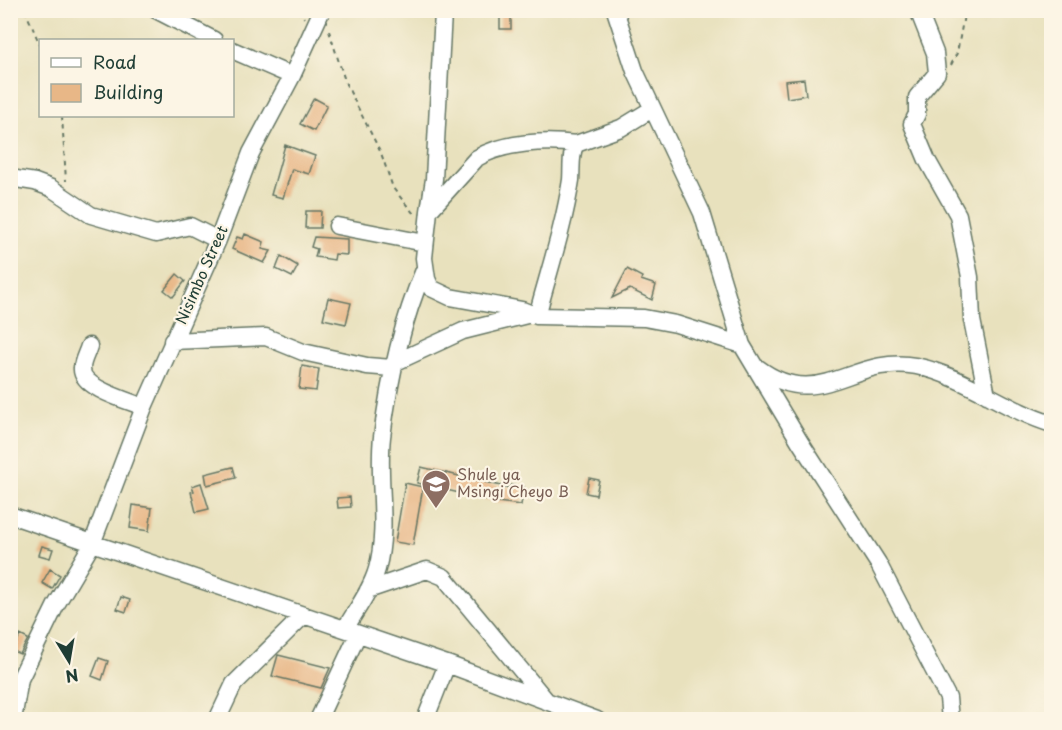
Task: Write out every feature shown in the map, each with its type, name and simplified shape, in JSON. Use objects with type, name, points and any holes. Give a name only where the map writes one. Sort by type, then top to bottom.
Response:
[{"type":"street","points":[[156,10],[212,39]]},
{"type":"street","points":[[918,10],[935,53],[937,76],[917,97],[917,114],[912,124],[927,160],[958,215],[970,277],[972,321],[987,395]]},
{"type":"street","points":[[318,720],[377,568],[381,546],[382,438],[393,366],[424,270],[434,178],[443,11]]},
{"type":"street","points":[[620,13],[635,71],[702,213],[742,345],[800,442],[878,563],[948,698],[950,720]]},
{"type":"street","name":"Nisimbo Street","points":[[13,720],[15,677],[92,544],[144,407],[218,240],[251,153],[324,16]]},
{"type":"street","points":[[234,51],[292,76]]},
{"type":"street","points":[[429,211],[466,169],[487,152],[558,142],[576,144],[621,128],[652,109]]},
{"type":"street","points":[[534,315],[561,231],[571,180],[573,148],[576,144]]},
{"type":"street","points":[[10,178],[35,182],[68,198],[91,215],[156,234],[190,226],[218,240]]},
{"type":"street","points":[[337,226],[426,236]]},
{"type":"street","points":[[424,270],[431,288],[438,292],[534,315],[644,318],[676,324],[742,345]]},
{"type":"street","points":[[172,341],[266,337],[303,352],[329,359],[393,366],[464,331],[534,315]]},
{"type":"street","points":[[89,346],[81,368],[86,380],[97,388],[144,407]]},
{"type":"street","points":[[754,366],[774,380],[788,386],[807,388],[869,369],[905,365],[933,371],[987,395],[1026,416],[1052,424]]},
{"type":"street","points":[[10,515],[447,664],[597,720]]},
{"type":"street","points":[[369,590],[427,570],[444,577],[546,700]]},
{"type":"street","points":[[216,720],[234,684],[304,615]]},
{"type":"street","points":[[425,720],[447,664]]},
{"type":"path","points":[[25,10],[39,43]]},
{"type":"path","points":[[937,76],[954,61],[965,10]]},
{"type":"path","points":[[324,16],[346,84],[381,153],[393,188],[426,236]]},
{"type":"path","points":[[62,117],[63,166],[68,198]]},
{"type":"building","points":[[500,12],[511,12],[511,29],[500,29]]},
{"type":"building","points":[[804,79],[806,95],[787,98],[785,81]]},
{"type":"building","points":[[314,98],[327,105],[314,131],[300,124]]},
{"type":"building","points":[[285,145],[315,156],[309,174],[292,169],[283,198],[271,195]]},
{"type":"building","points":[[306,211],[321,211],[320,228],[305,228]]},
{"type":"building","points":[[245,234],[264,242],[262,249],[271,251],[264,263],[232,249],[237,237],[243,239]]},
{"type":"building","points":[[314,237],[347,239],[347,255],[335,254],[334,260],[315,257],[317,249],[311,247]]},
{"type":"building","points":[[281,256],[298,266],[292,277],[276,269]]},
{"type":"building","points":[[627,269],[642,277],[641,280],[656,285],[652,300],[630,289],[612,298]]},
{"type":"building","points":[[177,274],[185,281],[173,297],[164,290]]},
{"type":"building","points":[[328,298],[351,303],[346,324],[323,319]]},
{"type":"building","points":[[302,366],[319,369],[316,391],[299,389]]},
{"type":"building","points":[[233,467],[236,478],[207,485],[205,474]]},
{"type":"building","points":[[421,467],[510,488],[510,485],[524,487],[521,505],[497,502],[417,483]]},
{"type":"building","points":[[589,478],[599,480],[596,495],[586,493]]},
{"type":"building","points":[[201,483],[209,509],[196,512],[191,492],[194,491],[192,486]]},
{"type":"building","points":[[405,483],[423,487],[413,545],[395,542]]},
{"type":"building","points":[[350,497],[351,507],[338,508],[337,498]]},
{"type":"building","points":[[133,505],[152,508],[149,531],[130,528]]},
{"type":"building","points":[[42,546],[53,549],[50,558],[39,555]]},
{"type":"building","points":[[50,569],[60,575],[52,589],[42,583]]},
{"type":"building","points":[[121,597],[130,600],[126,612],[117,609]]},
{"type":"building","points":[[20,635],[28,639],[20,654],[13,651]]},
{"type":"building","points":[[278,655],[330,668],[321,688],[272,676]]},
{"type":"building","points":[[99,658],[108,661],[102,680],[92,676]]},
{"type":"place","name":"Shule ya Msingi Cheyo B","points":[[436,510]]}]
